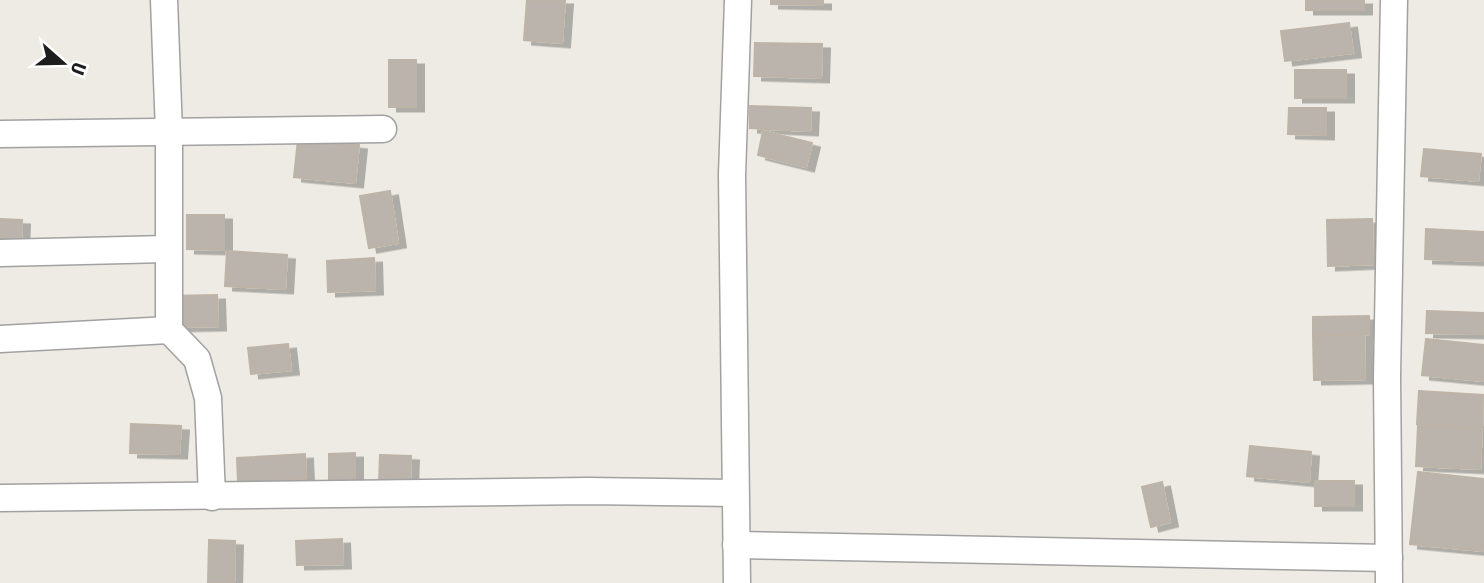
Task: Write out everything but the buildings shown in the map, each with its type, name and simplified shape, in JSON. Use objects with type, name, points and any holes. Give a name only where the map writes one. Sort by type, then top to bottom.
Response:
[{"type":"street","points":[[164,0],[169,132],[169,330],[198,359],[208,398],[212,497]]},
{"type":"street","points":[[737,583],[732,175],[738,0]]},
{"type":"street","points":[[736,545],[1389,570],[1387,377],[1394,0]]},
{"type":"street","points":[[0,134],[383,129]]},
{"type":"street","points":[[0,253],[167,249]]},
{"type":"street","points":[[0,339],[169,330]]},
{"type":"street","points":[[0,498],[588,491],[735,494]]}]
